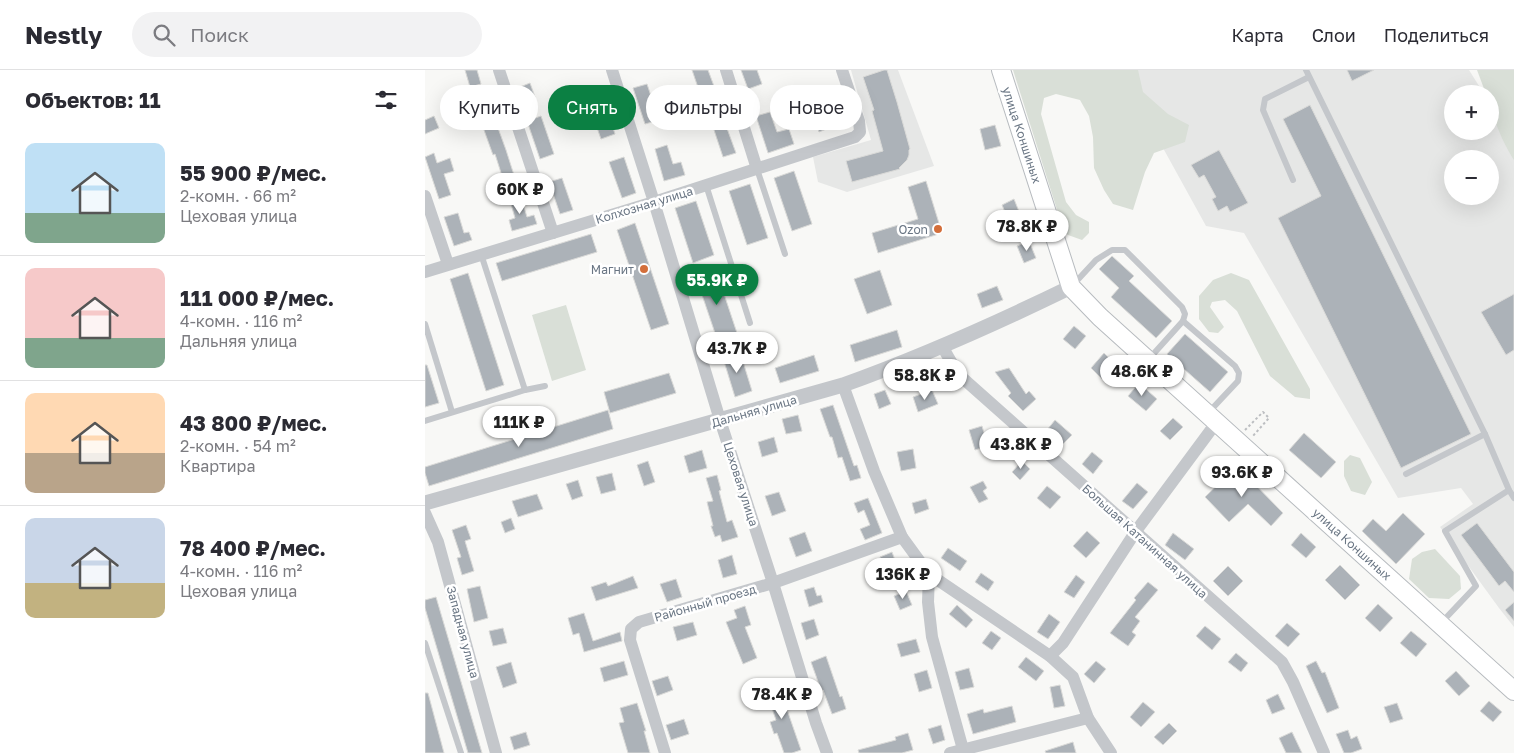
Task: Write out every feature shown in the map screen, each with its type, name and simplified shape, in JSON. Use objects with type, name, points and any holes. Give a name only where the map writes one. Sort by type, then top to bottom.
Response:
[{"type":"main road","name":"улица Коншиных","points":[[1001,70],[1071,287],[1100,317],[1514,691]]},
{"type":"street","points":[[499,70],[553,233]]},
{"type":"street","name":"Цеховая улица","points":[[612,70],[720,420],[827,753]]},
{"type":"street","points":[[726,70],[757,169]]},
{"type":"street","name":"Колхозная улица","points":[[425,272],[855,138],[860,132],[859,121],[843,70]]},
{"type":"street","points":[[425,196],[448,264]]},
{"type":"street","name":"Дальняя улица","points":[[425,503],[843,385],[892,368],[1071,287]]},
{"type":"street","name":"Большая Катанинная улица","points":[[942,346],[958,374],[1282,662],[1293,682],[1324,753]]},
{"type":"street","points":[[843,385],[874,472],[902,537],[929,574],[1050,656],[1073,677],[1088,718],[1111,753]]},
{"type":"street","points":[[1050,656],[1063,643],[1211,418]]},
{"type":"street","name":"Западная улица","points":[[425,513],[438,542],[496,753]]},
{"type":"street","name":"Районный проезд","points":[[665,753],[630,640],[631,629],[639,622],[773,583],[902,537]]},
{"type":"street","points":[[929,574],[928,602],[932,637],[964,751]]},
{"type":"street","points":[[950,753],[964,751],[1088,718]]},
{"type":"lane","points":[[1306,70],[1485,434],[1514,498]]},
{"type":"lane","points":[[1293,180],[1263,110],[1265,99],[1309,77]]},
{"type":"lane","points":[[757,169],[785,254]]},
{"type":"lane","points":[[706,185],[750,323]]},
{"type":"lane","points":[[1071,287],[1096,260],[1111,250],[1125,250],[1182,307],[1185,314],[1183,321],[1148,360]]},
{"type":"lane","points":[[481,254],[525,390]]},
{"type":"lane","points":[[1183,321],[1235,366],[1239,373],[1238,380],[1211,418]]},
{"type":"lane","points":[[425,324],[452,412]]},
{"type":"lane","points":[[425,421],[525,390],[545,386]]},
{"type":"lane","points":[[1406,474],[1485,434]]},
{"type":"lane","points":[[1440,624],[1476,586],[1445,531],[1509,490]]},
{"type":"lane","points":[[425,643],[461,753]]},
{"type":"path","points":[[1243,432],[1263,412],[1269,418],[1250,439]]},
{"type":"shaded area","points":[[851,70],[898,70],[934,166],[847,192],[818,182],[813,157],[871,140],[862,108],[862,85],[855,85]]},
{"type":"shaded area","points":[[1013,70],[1138,70],[1143,92],[1168,114],[1189,125],[1185,142],[1154,153],[1145,172],[1133,210],[1113,204],[1094,168],[1093,137],[1089,116],[1080,100],[1056,94],[1044,98],[1041,114],[1066,202],[1076,215],[1089,222],[1089,233],[1082,240],[1068,235],[1064,232]]},
{"type":"shaded area","points":[[1120,70],[1469,70],[1478,85],[1444,85],[1444,140],[1499,140],[1499,118],[1514,142],[1514,627],[1440,527],[1473,504],[1461,488],[1398,498],[1244,233],[1206,226]]},
{"type":"shaded area","points":[[1477,70],[1514,70],[1514,160],[1499,130],[1499,85],[1483,85]]},
{"type":"shaded area","points":[[1231,273],[1249,280],[1310,389],[1310,399],[1295,397],[1270,376],[1237,311],[1225,300],[1212,302],[1210,307],[1224,327],[1218,333],[1209,332],[1199,319],[1199,296],[1213,280]]},
{"type":"shaded area","points":[[566,305],[586,370],[552,381],[532,315]]},
{"type":"shaded area","points":[[1350,455],[1360,458],[1372,482],[1365,495],[1351,491],[1344,476],[1344,461]]},
{"type":"shaded area","points":[[1435,549],[1460,576],[1461,589],[1449,599],[1429,598],[1409,579],[1412,559],[1422,552]]},
{"type":"building","points":[[465,70],[477,70],[481,84],[469,85]]},
{"type":"building","points":[[692,70],[708,70],[714,85],[697,85]]},
{"type":"building","points":[[741,70],[757,70],[762,84],[747,85]]},
{"type":"building","points":[[887,70],[897,102],[910,149],[909,155],[900,169],[852,182],[846,161],[883,151],[872,111],[874,110],[863,77]]},
{"type":"building","points":[[1347,70],[1374,70],[1352,81]]},
{"type":"building","points":[[647,85],[645,124],[636,97],[636,87]]},
{"type":"building","points":[[1310,105],[1471,434],[1401,468],[1278,218],[1321,196],[1283,119]]},
{"type":"building","points":[[770,112],[770,130],[776,130],[777,132],[789,130],[794,144],[768,153],[760,128],[760,115]]},
{"type":"building","points":[[434,116],[439,128],[425,134],[425,120]]},
{"type":"building","points":[[541,116],[554,154],[540,159],[530,130],[538,130],[538,117]]},
{"type":"building","points":[[995,125],[1001,146],[985,150],[980,129]]},
{"type":"building","points":[[484,130],[499,130],[514,175],[503,179],[495,154],[493,155]]},
{"type":"building","points":[[598,130],[614,130],[615,134],[601,139]]},
{"type":"building","points":[[714,130],[728,130],[736,153],[723,157]]},
{"type":"building","points":[[667,145],[673,164],[681,162],[685,175],[664,181],[655,149]]},
{"type":"building","points":[[1219,150],[1248,203],[1230,212],[1227,206],[1218,211],[1212,199],[1216,197],[1204,175],[1199,178],[1191,165]]},
{"type":"building","points":[[434,153],[437,163],[450,158],[454,171],[444,174],[451,195],[439,199],[425,157]]},
{"type":"building","points":[[624,157],[636,193],[622,198],[609,162]]},
{"type":"building","points":[[794,171],[812,224],[792,231],[774,178]]},
{"type":"building","points":[[562,178],[573,210],[560,214],[549,182]]},
{"type":"building","points":[[926,181],[942,233],[878,253],[872,233],[918,219],[908,187]]},
{"type":"building","points":[[750,184],[768,238],[747,245],[729,191]]},
{"type":"building","points":[[520,194],[527,217],[534,215],[537,224],[512,231],[509,220],[515,218],[509,197]]},
{"type":"building","points":[[1014,199],[1020,214],[1008,219],[1002,205]]},
{"type":"building","points":[[696,201],[714,255],[693,263],[675,208]]},
{"type":"building","points":[[458,213],[464,233],[469,232],[472,240],[454,246],[444,217]]},
{"type":"building","points":[[635,223],[669,324],[651,330],[617,230]]},
{"type":"building","points":[[591,234],[597,252],[502,281],[496,263]]},
{"type":"building","points":[[1029,241],[1036,258],[1024,263],[1017,246]]},
{"type":"building","points":[[1112,256],[1134,276],[1129,281],[1172,321],[1156,338],[1111,297],[1119,288],[1099,269]]},
{"type":"building","points":[[880,270],[892,305],[867,314],[854,279]]},
{"type":"building","points":[[468,273],[504,385],[486,391],[450,279]]},
{"type":"building","points":[[717,273],[737,333],[717,339],[697,280]]},
{"type":"building","points":[[997,286],[1003,300],[982,308],[977,294]]},
{"type":"building","points":[[1514,294],[1514,350],[1506,355],[1481,312]]},
{"type":"building","points":[[1074,326],[1086,336],[1075,349],[1063,339]]},
{"type":"building","points":[[897,330],[902,347],[855,362],[850,345]]},
{"type":"building","points":[[1185,334],[1228,372],[1210,392],[1167,354]]},
{"type":"building","points":[[740,352],[752,391],[735,397],[723,358]]},
{"type":"building","points":[[1104,353],[1115,364],[1102,379],[1091,368]]},
{"type":"building","points":[[814,355],[819,371],[780,383],[775,368]]},
{"type":"building","points":[[425,365],[427,365],[439,403],[425,407]]},
{"type":"building","points":[[1009,368],[1026,394],[1029,391],[1036,399],[1023,411],[1008,396],[1011,393],[995,372]]},
{"type":"building","points":[[669,373],[676,393],[610,413],[604,392]]},
{"type":"building","points":[[1139,383],[1157,399],[1146,411],[1128,396]]},
{"type":"building","points":[[885,390],[891,404],[879,409],[874,394]]},
{"type":"building","points":[[932,390],[938,404],[918,412],[913,397]]},
{"type":"building","points":[[833,405],[854,466],[857,465],[861,478],[850,481],[842,457],[838,458],[832,437],[830,437],[820,409]]},
{"type":"building","points":[[608,410],[613,429],[429,486],[425,467]]},
{"type":"building","points":[[798,415],[802,431],[786,434],[782,419]]},
{"type":"building","points":[[1173,418],[1183,427],[1170,440],[1160,431]]},
{"type":"building","points":[[1055,420],[1072,435],[1063,444],[1047,430]]},
{"type":"building","points":[[982,426],[988,446],[975,450],[969,430]]},
{"type":"building","points":[[1304,433],[1336,462],[1321,478],[1289,450]]},
{"type":"building","points":[[774,437],[778,452],[762,457],[758,442]]},
{"type":"building","points":[[913,449],[916,468],[901,471],[897,452]]},
{"type":"building","points":[[702,450],[707,468],[689,473],[684,456]]},
{"type":"building","points":[[1092,452],[1103,461],[1093,474],[1082,464]]},
{"type":"building","points":[[648,461],[655,482],[644,486],[637,465]]},
{"type":"building","points":[[1022,461],[1030,469],[1020,480],[1012,472]]},
{"type":"building","points":[[1237,466],[1283,513],[1271,526],[1248,504],[1229,522],[1205,497]]},
{"type":"building","points":[[612,473],[616,490],[601,494],[596,477]]},
{"type":"building","points":[[717,475],[727,522],[732,520],[738,537],[722,542],[720,535],[715,537],[707,502],[713,501],[706,478]]},
{"type":"building","points":[[578,480],[583,496],[572,500],[566,484]]},
{"type":"building","points":[[983,481],[987,488],[983,491],[988,499],[979,503],[970,487]]},
{"type":"building","points":[[1137,483],[1148,492],[1133,509],[1122,501]]},
{"type":"building","points":[[1047,486],[1061,497],[1050,509],[1037,498]]},
{"type":"building","points":[[779,492],[786,511],[772,516],[765,496]]},
{"type":"building","points":[[537,494],[543,509],[518,517],[512,501]]},
{"type":"building","points":[[868,498],[882,533],[865,540],[860,529],[870,525],[864,510],[858,513],[854,503]]},
{"type":"building","points":[[926,499],[929,509],[915,514],[912,503]]},
{"type":"building","points":[[1403,513],[1425,534],[1396,564],[1362,531],[1373,519],[1386,531]]},
{"type":"building","points":[[511,518],[515,529],[505,533],[501,522]]},
{"type":"building","points":[[1477,523],[1514,572],[1514,592],[1505,581],[1499,586],[1461,535]]},
{"type":"building","points":[[466,525],[471,539],[465,541],[474,571],[462,575],[457,558],[461,557],[452,530]]},
{"type":"building","points":[[1087,531],[1100,543],[1086,558],[1073,546]]},
{"type":"building","points":[[805,532],[812,551],[796,557],[789,538]]},
{"type":"building","points":[[1173,533],[1194,549],[1185,560],[1165,545]]},
{"type":"building","points":[[1301,533],[1316,547],[1306,558],[1291,545]]},
{"type":"building","points":[[948,548],[967,561],[960,571],[941,558]]},
{"type":"building","points":[[892,552],[899,571],[887,575],[880,557]]},
{"type":"building","points":[[732,555],[737,574],[723,578],[718,560]]},
{"type":"building","points":[[1340,565],[1360,585],[1345,600],[1325,580]]},
{"type":"building","points":[[1228,566],[1243,581],[1228,596],[1213,581]]},
{"type":"building","points":[[981,573],[994,582],[988,591],[975,582]]},
{"type":"building","points":[[1076,575],[1085,582],[1074,598],[1064,592]]},
{"type":"building","points":[[633,576],[638,588],[596,601],[591,587],[606,582],[608,586]]},
{"type":"building","points":[[676,579],[682,597],[667,602],[660,584]]},
{"type":"building","points":[[1148,582],[1158,590],[1135,617],[1140,621],[1132,632],[1136,635],[1128,646],[1110,633],[1136,600],[1134,598]]},
{"type":"building","points":[[480,586],[488,618],[474,622],[467,589]]},
{"type":"building","points":[[814,587],[817,596],[821,595],[823,602],[809,607],[804,590]]},
{"type":"building","points":[[906,591],[912,605],[900,610],[894,596]]},
{"type":"building","points":[[436,597],[482,753],[468,753],[425,608],[425,600]]},
{"type":"building","points":[[1514,602],[1514,621],[1505,610]]},
{"type":"building","points":[[1378,604],[1393,618],[1380,632],[1365,618]]},
{"type":"building","points":[[957,605],[973,620],[966,628],[949,614]]},
{"type":"building","points":[[745,606],[751,625],[745,627],[757,658],[743,664],[726,622],[737,618],[734,610]]},
{"type":"building","points":[[584,613],[593,641],[620,632],[622,641],[584,652],[579,633],[573,635],[568,618]]},
{"type":"building","points":[[1049,614],[1060,622],[1048,639],[1037,632]]},
{"type":"building","points":[[814,619],[819,635],[806,640],[801,623]]},
{"type":"building","points":[[693,622],[697,635],[677,641],[673,627]]},
{"type":"building","points":[[1287,623],[1300,634],[1288,647],[1275,636]]},
{"type":"building","points":[[1205,626],[1221,639],[1212,650],[1196,636]]},
{"type":"building","points":[[503,628],[507,643],[493,646],[489,631]]},
{"type":"building","points":[[991,631],[1001,638],[992,650],[982,643]]},
{"type":"building","points":[[1411,631],[1427,644],[1416,657],[1400,643]]},
{"type":"building","points":[[916,639],[920,652],[901,657],[897,644]]},
{"type":"building","points":[[1236,653],[1248,663],[1241,672],[1228,662]]},
{"type":"building","points":[[826,656],[846,709],[832,714],[811,662]]},
{"type":"building","points":[[1026,657],[1044,671],[1036,681],[1018,667]]},
{"type":"building","points":[[624,661],[628,675],[604,682],[600,668]]},
{"type":"building","points":[[1096,661],[1106,669],[1094,683],[1084,674]]},
{"type":"building","points":[[1316,661],[1322,673],[1325,672],[1339,708],[1327,713],[1306,666]]},
{"type":"building","points":[[511,662],[517,683],[503,688],[496,667]]},
{"type":"building","points":[[969,668],[974,687],[960,690],[955,672]]},
{"type":"building","points":[[927,670],[932,688],[919,692],[914,674]]},
{"type":"building","points":[[1456,671],[1470,686],[1459,696],[1445,681]]},
{"type":"building","points":[[668,676],[673,690],[657,696],[652,681]]},
{"type":"building","points":[[779,683],[801,750],[792,753],[784,753],[777,733],[774,734],[770,722],[776,720],[765,688]]},
{"type":"building","points":[[1060,685],[1065,706],[1054,708],[1050,687]]},
{"type":"building","points":[[425,693],[428,693],[444,753],[425,753]]},
{"type":"building","points":[[1278,694],[1285,709],[1272,714],[1266,700]]},
{"type":"building","points":[[1489,701],[1502,712],[1493,722],[1480,711]]},
{"type":"building","points":[[1143,702],[1155,712],[1141,727],[1130,717]]},
{"type":"building","points":[[637,703],[646,731],[644,731],[650,753],[628,753],[619,723],[624,722],[620,708]]},
{"type":"building","points":[[1397,703],[1403,719],[1390,723],[1384,707]]},
{"type":"building","points":[[1012,706],[1016,722],[973,734],[967,714],[983,709],[984,713]]},
{"type":"building","points":[[684,719],[689,734],[671,740],[666,725]]},
{"type":"building","points":[[1169,723],[1177,731],[1163,745],[1154,737]]},
{"type":"building","points":[[941,725],[945,740],[933,744],[928,729]]},
{"type":"building","points":[[1348,730],[1351,739],[1357,736],[1362,749],[1351,753],[1344,753],[1336,734]]},
{"type":"building","points":[[526,732],[530,745],[514,750],[510,737]]},
{"type":"building","points":[[1292,732],[1302,753],[1286,753],[1279,738]]},
{"type":"building","points":[[908,733],[913,750],[902,753],[859,753],[858,750],[896,740],[895,737]]},
{"type":"building","points":[[1073,742],[1076,753],[1046,753],[1045,751]]},
{"type":"place","name":"Ozon","points":[[938,229]]},
{"type":"place","name":"Магнит","points":[[644,269]]}]
